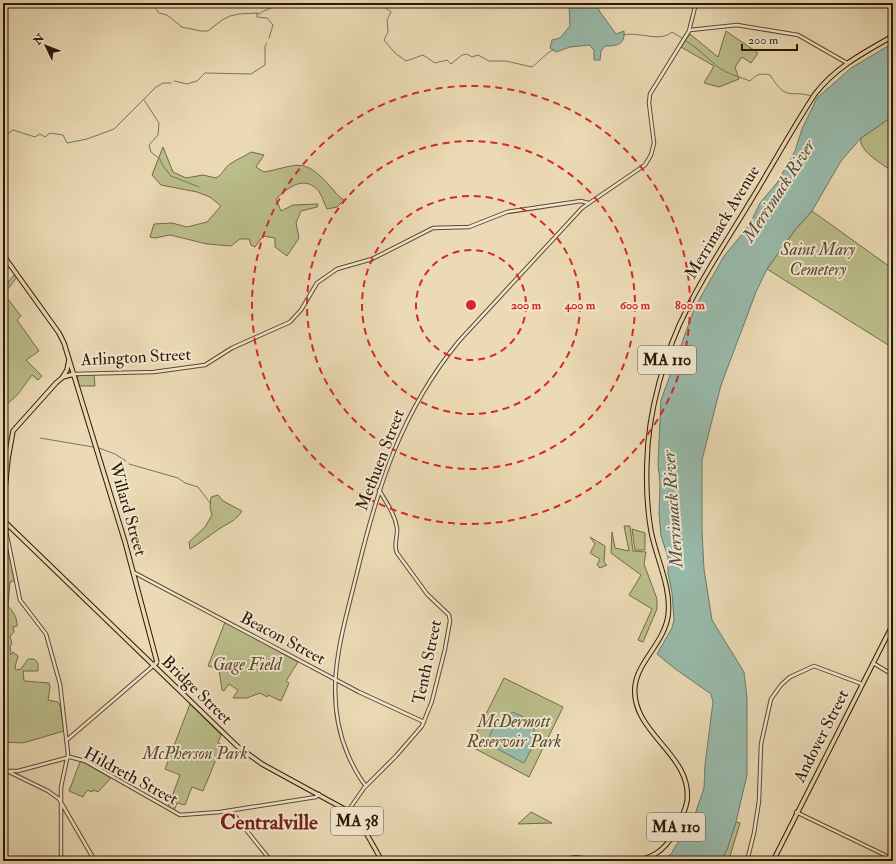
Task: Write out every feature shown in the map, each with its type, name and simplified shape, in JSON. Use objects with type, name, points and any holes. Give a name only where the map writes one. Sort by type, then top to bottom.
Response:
[{"type":"main road","name":"Merrimack Avenue","points":[[629,861],[650,857],[665,847],[683,815],[687,798],[686,783],[679,768],[650,730],[637,709],[635,698],[637,678],[664,633],[668,613],[667,594],[650,529],[647,492],[648,444],[656,397],[677,332],[687,308],[812,98],[828,78],[847,63],[893,36]]},
{"type":"main road","name":"Willard Street","points":[[3,255],[59,333],[69,358],[133,572],[157,662],[153,666]]},
{"type":"main road","points":[[60,380],[67,370],[69,358]]},
{"type":"main road","name":"Arlington Street","points":[[3,510],[8,459],[13,431],[60,380],[74,374]]},
{"type":"main road","name":"Bridge Street","points":[[3,520],[153,666],[250,757],[348,811],[365,831],[382,861]]},
{"type":"main road","name":"Andover Street","points":[[773,861],[796,812],[893,624]]},
{"type":"main road","points":[[547,861],[576,858],[608,861]]},
{"type":"street","name":"Methuen Street","points":[[366,786],[356,771],[342,741],[336,713],[335,679],[337,650],[369,522],[388,464],[411,412],[445,357],[585,205],[641,169],[650,158],[654,140],[649,103],[650,94],[690,30],[696,3]]},
{"type":"street","points":[[690,30],[737,25],[798,35],[847,63]]},
{"type":"street","points":[[579,201],[585,205]]},
{"type":"street","name":"Arlington Street","points":[[74,374],[154,372],[205,365],[232,348],[290,322],[301,310],[317,283],[326,274],[337,269],[372,259],[434,228],[469,227],[507,212],[579,201],[588,203]]},
{"type":"street","name":"Tenth Street","points":[[348,811],[366,786],[396,756],[424,722],[434,695],[445,649],[450,617],[423,590],[396,552],[397,530],[395,520],[379,490]]},
{"type":"street","points":[[8,525],[6,531],[20,600],[48,638],[60,684],[61,704],[68,739],[68,757],[63,776],[61,861]]},
{"type":"street","name":"Beacon Street","points":[[133,572],[394,710],[424,722]]},
{"type":"street","points":[[873,663],[893,675]]},
{"type":"street","points":[[68,739],[153,666]]},
{"type":"street","points":[[747,861],[754,833],[759,800],[761,744],[771,699],[781,685],[790,677],[814,666],[862,684]]},
{"type":"street","name":"Hildreth Street","points":[[3,771],[18,771],[68,757],[85,761],[180,815],[231,811],[316,797],[319,794]]},
{"type":"street","points":[[8,772],[48,791],[62,803],[95,861]]},
{"type":"street","points":[[231,811],[271,861]]},
{"type":"street","points":[[796,812],[893,859]]},
{"type":"green space","points":[[726,31],[758,53],[751,63],[742,57],[735,67],[739,79],[719,87],[704,83],[714,66],[681,47],[690,34],[718,57]]},
{"type":"green space","points":[[893,116],[893,172],[863,148],[861,138]]},
{"type":"green space","points":[[163,147],[173,172],[186,178],[203,175],[216,178],[229,165],[251,152],[264,155],[256,167],[264,172],[299,165],[313,170],[344,200],[337,207],[327,209],[317,189],[306,183],[295,185],[276,199],[281,211],[293,205],[318,204],[317,207],[301,211],[296,223],[299,238],[287,256],[275,247],[275,238],[263,236],[255,247],[251,245],[249,239],[240,239],[231,246],[207,244],[170,235],[155,238],[150,237],[154,224],[172,223],[187,227],[207,222],[221,206],[210,197],[197,192],[161,185],[152,175]]},
{"type":"green space","name":"Saint Mary Cemetery","points":[[812,211],[893,269],[893,348],[767,269],[795,230]]},
{"type":"green space","points":[[15,274],[17,277],[4,294],[21,316],[17,320],[39,351],[26,360],[42,376],[38,380],[32,375],[18,394],[3,408],[3,288]]},
{"type":"green space","points":[[94,374],[95,386],[79,386],[77,376]]},
{"type":"green space","points":[[218,495],[223,501],[242,511],[234,520],[190,549],[189,542],[205,527],[212,515],[210,507],[211,497]]},
{"type":"green space","points":[[624,526],[630,526],[633,551],[646,552],[644,564],[657,599],[657,609],[643,642],[638,640],[652,609],[629,595],[641,575],[611,553],[612,532],[615,548],[629,551]]},
{"type":"green space","points":[[632,529],[645,533],[645,550],[635,550]]},
{"type":"green space","points":[[590,537],[605,546],[604,562],[607,565],[600,568],[597,565],[600,559],[590,553],[595,544]]},
{"type":"green space","points":[[3,551],[10,554],[13,568],[12,572],[13,571],[16,580],[10,582],[8,606],[15,615],[17,623],[17,626],[13,627],[14,632],[10,636],[12,644],[10,646],[11,655],[13,652],[18,656],[15,667],[16,670],[21,669],[28,659],[34,659],[38,663],[38,671],[23,671],[24,681],[49,683],[50,687],[48,700],[58,702],[60,705],[64,731],[23,743],[4,742],[3,735]]},
{"type":"green space","name":"Gage Field","points":[[225,622],[298,662],[286,681],[289,683],[281,701],[268,695],[267,697],[260,693],[247,698],[233,698],[238,690],[229,684],[224,691],[222,690],[219,669],[208,666]]},
{"type":"green space","name":"McDermott Reservoir Park","points":[[504,678],[563,707],[529,777],[470,746]]},
{"type":"green space","name":"McPherson Park","points":[[190,704],[221,735],[218,743],[222,745],[203,791],[192,787],[185,805],[177,803],[174,811],[168,807],[180,775],[165,769]]},
{"type":"green space","points":[[80,762],[85,763],[111,778],[98,792],[87,790],[83,797],[69,791]]},
{"type":"green space","points":[[531,812],[552,823],[518,824]]},
{"type":"green space","points":[[736,822],[740,823],[730,856],[732,857],[729,861],[720,861],[724,855]]},
{"type":"water","points":[[569,3],[596,3],[600,12],[616,34],[624,31],[622,42],[613,46],[605,46],[601,51],[600,60],[594,60],[594,50],[589,45],[570,47],[556,52],[550,48],[552,40],[560,38],[570,26]]},
{"type":"water","name":"Merrimack River","points":[[893,43],[893,116],[861,138],[841,161],[812,211],[795,230],[767,269],[756,292],[721,385],[702,460],[702,530],[704,569],[712,620],[744,672],[747,698],[747,775],[736,822],[727,850],[721,860],[661,861],[671,854],[695,814],[704,788],[705,765],[713,702],[711,694],[657,654],[672,628],[674,620],[672,593],[668,573],[668,557],[661,536],[659,514],[660,483],[658,464],[661,400],[695,307],[724,256],[749,226],[760,203],[777,183],[795,151],[802,129],[817,98],[851,68]]},
{"type":"water","points":[[513,712],[534,722],[534,744],[524,763],[486,743],[495,725]]},
{"type":"waterway","points":[[151,3],[159,13],[167,15],[182,27],[201,31],[208,31],[222,20],[230,16],[257,13]]},
{"type":"waterway","points":[[269,38],[273,25],[267,18],[257,17],[257,13],[259,14],[273,7],[321,3]]},
{"type":"waterway","points":[[379,3],[391,12],[387,20],[388,32],[384,40],[395,53],[406,61],[423,55],[435,63],[447,60],[451,64],[462,55],[467,54],[472,57],[478,55],[489,61],[506,61],[532,67],[554,49]]},
{"type":"waterway","points":[[624,35],[636,34],[661,37],[672,32],[682,38]]},
{"type":"waterway","points":[[686,41],[718,67],[729,73],[750,81],[759,75],[770,75],[776,84],[785,92],[812,96]]},
{"type":"waterway","points":[[174,81],[187,84],[197,81],[205,73],[251,74],[265,65],[265,46],[267,43]]},
{"type":"waterway","points":[[3,137],[13,130],[35,137],[40,134],[45,137],[50,133],[63,135],[67,143],[87,139],[114,129],[156,87],[163,83],[171,83]]},
{"type":"waterway","points":[[144,100],[159,123],[158,135],[149,145],[151,152],[160,159],[163,166],[171,176],[199,187]]},
{"type":"waterway","points":[[40,438],[93,447]]},
{"type":"waterway","points":[[99,448],[115,454],[126,461]]},
{"type":"waterway","points":[[129,464],[178,478],[185,483],[198,487],[210,503]]},
{"type":"district","name":"Centralville","points":[[269,822]]}]
